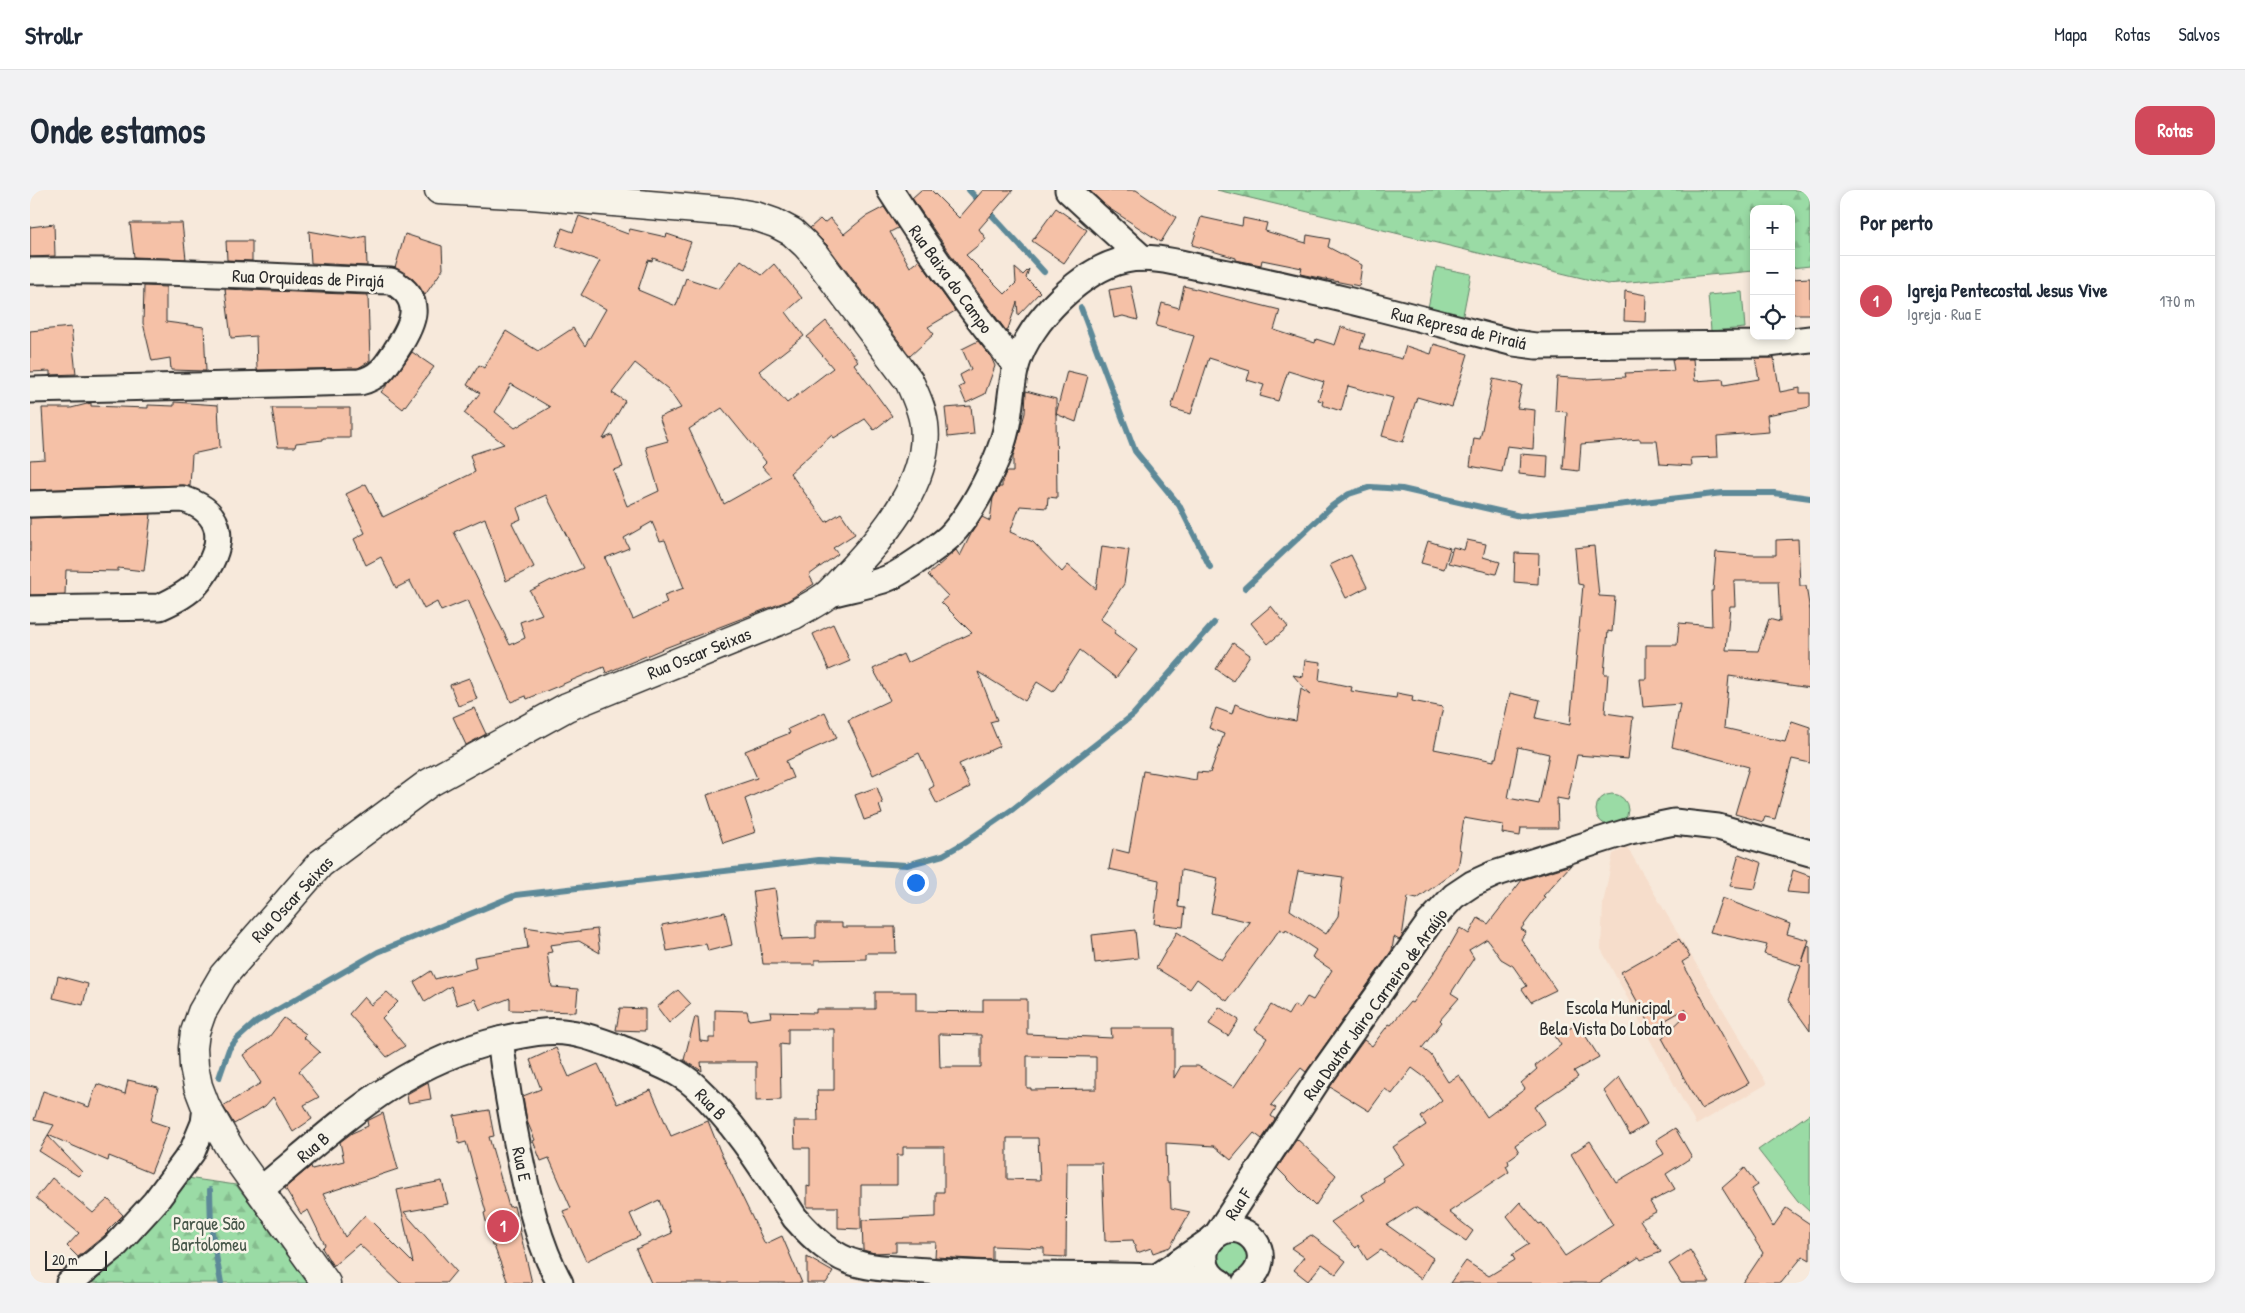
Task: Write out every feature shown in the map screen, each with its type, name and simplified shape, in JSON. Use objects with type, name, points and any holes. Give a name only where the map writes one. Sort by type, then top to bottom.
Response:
[{"type":"main road","name":"Rua Oscar Seixas","points":[[326,1283],[232,1152],[206,1107],[194,1066],[193,1048],[202,1012],[223,976],[320,864],[429,783],[567,707],[794,615],[826,595],[877,542],[908,498],[921,461],[925,442],[924,423],[918,401],[909,380],[814,254],[792,232],[775,223],[755,216],[732,212],[439,190]]},
{"type":"street","name":"Rua Baixa do Campo","points":[[890,190],[929,251],[979,320],[1016,365]]},
{"type":"street","points":[[1068,190],[1142,258]]},
{"type":"street","name":"Rua Represa de Piraiá","points":[[826,595],[888,579],[949,537],[979,494],[997,459],[1007,427],[1016,365],[1029,335],[1044,316],[1077,284],[1114,263],[1142,258],[1244,276],[1514,343],[1558,347],[1631,347],[1768,344],[1810,339]]},
{"type":"street","name":"Rua Orquideas de Pirajá","points":[[30,271],[168,271],[242,276],[391,281],[404,288],[410,297],[413,312],[411,328],[386,367],[372,378],[360,382],[30,390]]},
{"type":"street","points":[[30,504],[183,499],[197,503],[212,515],[219,530],[218,545],[198,582],[177,599],[160,607],[30,609]]},
{"type":"street","name":"Rua Doutor Jairo Carneiro de Araújo","points":[[1257,1174],[1319,1078],[1429,923],[1454,896],[1472,884],[1494,874],[1630,831],[1674,822],[1718,827],[1810,853]]},
{"type":"street","name":"Rua B","points":[[259,1191],[358,1108],[403,1078],[429,1064],[461,1051],[500,1040],[529,1034],[569,1032],[606,1042],[680,1075],[714,1106],[738,1134],[805,1230],[829,1250],[859,1264],[978,1275],[1157,1277],[1220,1283]]},
{"type":"street","name":"Rua E","points":[[500,1040],[507,1093],[528,1197],[544,1249],[560,1283]]},
{"type":"street","points":[[69,1283],[114,1247],[154,1202],[192,1152],[204,1123],[206,1107]]},
{"type":"street","points":[[192,1152],[220,1150],[232,1152]]},
{"type":"street","points":[[1245,1283],[1257,1272],[1260,1251],[1251,1208],[1257,1174]]},
{"type":"street","name":"Rua F","points":[[1215,1237],[1257,1174]]},
{"type":"street","points":[[1157,1277],[1215,1237],[1227,1230],[1237,1230],[1254,1239],[1274,1283]]},
{"type":"street","points":[[1215,1237],[1206,1248],[1206,1268],[1220,1283]]},
{"type":"shaded area","name":"Escola Municipal Bela Vista Do Lobato","points":[[1627,847],[1767,1084],[1696,1125],[1601,949],[1603,904],[1613,854]]},
{"type":"green space","points":[[1217,190],[1810,190],[1810,266],[1795,268],[1795,205],[1750,205],[1750,271],[1607,284]]},
{"type":"green space","points":[[1436,267],[1471,274],[1463,315],[1428,308]]},
{"type":"green space","points":[[1742,292],[1745,328],[1711,331],[1708,295]]},
{"type":"green space","points":[[1612,794],[1618,795],[1623,799],[1627,804],[1627,816],[1623,821],[1618,825],[1612,826],[1606,825],[1601,821],[1597,816],[1596,810],[1597,804],[1601,799],[1606,795]]},
{"type":"green space","points":[[1809,1114],[1810,1212],[1798,1201],[1758,1150]]},
{"type":"green space","name":"Parque São Bartolomeu","points":[[187,1178],[236,1185],[311,1283],[92,1283],[150,1227]]},
{"type":"green space","points":[[1233,1242],[1244,1247],[1249,1258],[1244,1269],[1233,1274],[1222,1269],[1217,1258],[1222,1247]]},
{"type":"building","points":[[921,190],[931,190],[959,218],[983,190],[1013,190],[979,229],[986,239],[966,255],[1005,294],[1016,283],[1015,268],[1023,275],[1029,269],[1026,278],[1040,292],[1018,315],[1017,302],[1007,332],[912,198]]},
{"type":"building","points":[[1089,190],[1136,190],[1176,217],[1161,242],[1107,207]]},
{"type":"building","points":[[884,207],[898,228],[890,232],[910,267],[919,260],[955,311],[928,327],[934,334],[910,356],[827,245],[810,228],[820,219],[824,223],[830,218],[844,234],[865,217]]},
{"type":"building","points":[[1056,208],[1087,230],[1064,263],[1032,241]]},
{"type":"building","points":[[579,216],[628,234],[630,229],[666,237],[667,234],[691,242],[681,269],[653,258],[652,261],[648,260],[638,290],[676,306],[686,278],[719,289],[741,260],[762,275],[774,264],[802,298],[786,312],[804,336],[759,371],[787,403],[833,368],[807,337],[826,321],[858,361],[854,364],[892,416],[874,430],[865,419],[834,438],[832,435],[790,473],[826,522],[841,513],[855,534],[833,548],[838,554],[809,575],[814,584],[787,601],[606,673],[604,667],[527,699],[526,696],[511,702],[468,600],[441,611],[437,602],[424,609],[410,581],[396,588],[381,557],[366,565],[354,539],[365,533],[346,494],[366,484],[383,517],[475,472],[470,455],[504,444],[464,413],[480,393],[467,385],[479,365],[484,368],[506,331],[538,351],[573,328],[585,346],[606,309],[581,295],[600,261],[556,246],[562,228],[573,232]],"holes":[[[635,363],[668,389],[681,408],[659,417],[668,441],[646,447],[659,491],[627,506],[613,470],[623,467],[612,435],[603,439],[625,401],[612,393]],[[511,384],[550,407],[515,428],[495,412]],[[722,408],[766,462],[762,466],[772,477],[724,504],[689,429]],[[546,495],[583,568],[551,580],[530,591],[542,614],[520,622],[525,638],[510,645],[454,532],[485,518],[506,581],[534,567],[512,523],[521,519],[517,508]],[[652,522],[660,541],[665,540],[684,588],[664,595],[667,603],[633,619],[605,558],[629,548],[624,538]]]},
{"type":"building","points":[[1201,217],[1242,226],[1243,218],[1267,223],[1265,231],[1306,243],[1307,235],[1330,239],[1328,247],[1362,265],[1359,286],[1300,274],[1302,268],[1262,260],[1261,265],[1236,260],[1236,258],[1192,245]]},
{"type":"building","points":[[130,223],[182,223],[186,259],[134,257]]},
{"type":"building","points":[[54,224],[55,256],[30,257],[30,227]]},
{"type":"building","points":[[309,231],[353,239],[366,236],[367,266],[311,263]]},
{"type":"building","points":[[405,234],[442,246],[443,269],[425,295],[412,278],[395,268]]},
{"type":"building","points":[[226,241],[252,241],[252,261],[227,260]]},
{"type":"building","points":[[1810,278],[1810,314],[1795,314],[1795,279]]},
{"type":"building","points":[[144,286],[166,287],[166,322],[204,327],[206,371],[171,370],[170,358],[152,361],[143,323]]},
{"type":"building","points":[[1131,286],[1138,320],[1123,316],[1114,318],[1109,290]]},
{"type":"building","points":[[1184,286],[1280,310],[1274,330],[1315,343],[1316,339],[1335,345],[1341,327],[1365,334],[1360,348],[1402,359],[1406,346],[1431,354],[1434,344],[1468,354],[1452,407],[1417,397],[1403,442],[1382,436],[1393,398],[1348,386],[1341,411],[1322,405],[1323,401],[1318,400],[1324,382],[1288,371],[1278,401],[1260,396],[1264,385],[1247,380],[1250,371],[1209,358],[1191,414],[1171,408],[1194,336],[1156,326],[1162,303],[1179,308]]},
{"type":"building","points":[[225,289],[368,295],[370,361],[358,368],[257,370],[256,336],[231,338]]},
{"type":"building","points":[[1625,291],[1646,295],[1645,322],[1624,321]]},
{"type":"building","points":[[71,327],[76,374],[50,375],[50,371],[30,372],[30,331]]},
{"type":"building","points":[[978,341],[991,357],[995,366],[985,394],[966,403],[959,387],[964,385],[960,375],[971,369],[962,349]]},
{"type":"building","points":[[412,352],[434,367],[403,409],[381,392],[397,374]]},
{"type":"building","points":[[1755,358],[1774,358],[1780,392],[1800,388],[1800,393],[1810,393],[1810,407],[1767,415],[1769,432],[1717,436],[1718,457],[1691,458],[1692,466],[1660,464],[1657,441],[1640,441],[1640,439],[1581,444],[1579,471],[1563,469],[1567,412],[1555,411],[1557,377],[1586,379],[1626,377],[1625,373],[1674,371],[1672,359],[1693,359],[1695,381],[1723,379],[1724,385],[1759,379]]},
{"type":"building","points":[[1067,371],[1088,376],[1076,422],[1056,414]]},
{"type":"building","points":[[1493,379],[1522,385],[1517,408],[1535,410],[1533,449],[1507,446],[1502,472],[1470,466],[1474,438],[1480,439]]},
{"type":"building","points":[[1026,391],[1056,399],[1057,498],[1048,497],[1047,508],[1020,506],[1010,532],[1033,542],[1062,572],[1068,565],[1096,589],[1102,546],[1129,550],[1124,584],[1100,619],[1116,630],[1114,633],[1137,650],[1116,678],[1080,650],[1053,692],[1037,682],[1025,701],[978,672],[997,720],[990,722],[1000,746],[959,764],[970,787],[937,804],[929,789],[934,786],[919,753],[873,775],[848,720],[890,700],[873,669],[903,654],[907,663],[972,633],[941,602],[948,596],[928,575],[956,550],[960,556],[982,517],[990,521],[993,498],[999,487],[1002,487],[1002,481],[1006,472],[1013,472],[1013,457],[1025,413]]},
{"type":"building","points":[[174,402],[218,405],[220,448],[192,454],[190,486],[30,490],[30,460],[45,459],[42,408],[71,408],[91,403],[91,406],[148,408],[148,405],[174,406]]},
{"type":"building","points":[[971,406],[974,434],[948,437],[945,408]]},
{"type":"building","points":[[272,408],[350,408],[350,438],[323,438],[323,440],[296,443],[295,447],[278,447]]},
{"type":"building","points":[[1520,454],[1548,456],[1547,477],[1519,474]]},
{"type":"building","points":[[151,514],[144,571],[118,568],[118,571],[66,570],[65,594],[30,595],[30,518]]},
{"type":"building","points":[[1798,539],[1800,586],[1806,586],[1810,611],[1810,688],[1729,676],[1724,728],[1785,742],[1792,721],[1810,727],[1810,763],[1792,759],[1775,819],[1765,817],[1763,822],[1735,814],[1749,767],[1672,747],[1680,704],[1643,707],[1640,679],[1646,679],[1646,645],[1677,645],[1679,623],[1712,626],[1711,591],[1713,591],[1716,552],[1776,555],[1776,540]],"holes":[[[1734,581],[1778,581],[1780,622],[1769,619],[1758,651],[1726,650],[1730,606],[1735,606]]]},
{"type":"building","points":[[1467,540],[1486,544],[1483,557],[1500,562],[1496,574],[1448,563],[1453,547],[1464,550]]},
{"type":"building","points":[[1428,541],[1450,548],[1444,569],[1421,563]]},
{"type":"building","points":[[1594,546],[1599,596],[1615,597],[1612,632],[1608,631],[1604,674],[1608,674],[1605,713],[1633,717],[1628,759],[1577,755],[1568,800],[1557,798],[1558,828],[1521,828],[1520,836],[1502,833],[1503,825],[1464,818],[1458,869],[1417,899],[1408,897],[1402,937],[1399,940],[1394,937],[1392,950],[1306,1072],[1301,1068],[1271,1105],[1276,1108],[1271,1116],[1275,1119],[1262,1139],[1254,1133],[1231,1160],[1214,1146],[1166,1143],[1167,1182],[1170,1182],[1171,1208],[1190,1212],[1170,1247],[1153,1253],[1151,1248],[1137,1253],[1133,1240],[1105,1241],[1102,1163],[1067,1163],[1066,1257],[1044,1256],[1044,1248],[992,1246],[992,1260],[935,1257],[936,1242],[896,1242],[896,1252],[874,1253],[863,1250],[862,1220],[936,1217],[936,1192],[944,1192],[944,1147],[903,1147],[903,1155],[897,1155],[897,1185],[861,1185],[861,1229],[838,1228],[838,1207],[807,1207],[807,1186],[810,1187],[810,1148],[795,1148],[794,1121],[818,1121],[817,1090],[834,1090],[834,1029],[788,1029],[788,1045],[780,1044],[781,1100],[756,1101],[756,1062],[701,1062],[702,1071],[684,1060],[695,1017],[698,1017],[700,1041],[709,1042],[709,1038],[715,1038],[715,1010],[747,1011],[749,1020],[771,1017],[770,1012],[816,1013],[816,1009],[875,1009],[875,992],[916,992],[916,1011],[983,1012],[983,999],[1027,999],[1027,1034],[1112,1038],[1111,1028],[1174,1028],[1174,1078],[1181,1066],[1198,1066],[1234,1087],[1267,1038],[1255,1030],[1271,1005],[1288,1015],[1294,1005],[1300,1008],[1307,997],[1313,1000],[1332,970],[1312,957],[1316,950],[1286,930],[1285,932],[1280,929],[1227,1001],[1197,979],[1190,989],[1156,968],[1177,932],[1222,960],[1250,922],[1211,913],[1218,878],[1181,870],[1178,907],[1185,908],[1183,927],[1154,924],[1159,880],[1109,869],[1113,849],[1129,853],[1143,771],[1196,780],[1197,772],[1210,773],[1224,734],[1209,728],[1216,708],[1232,714],[1235,704],[1267,716],[1296,721],[1301,689],[1310,695],[1293,675],[1303,677],[1305,660],[1321,662],[1319,680],[1352,687],[1351,691],[1396,698],[1397,693],[1413,696],[1412,701],[1443,707],[1434,749],[1494,761],[1510,693],[1540,700],[1536,718],[1570,725],[1583,585],[1578,584],[1575,548]],"holes":[[[1518,747],[1549,754],[1539,804],[1508,798]],[[1298,871],[1343,877],[1338,916],[1326,934],[1290,910]],[[939,1034],[981,1035],[981,1067],[940,1067]],[[1027,1056],[1096,1057],[1096,1089],[1031,1090],[1031,1088],[1027,1088]],[[1007,1138],[1038,1138],[1040,1180],[1007,1179]]]},
{"type":"building","points":[[1515,553],[1539,554],[1538,584],[1514,582]]},
{"type":"building","points":[[1351,555],[1367,587],[1346,598],[1330,565]]},
{"type":"building","points":[[1271,606],[1288,627],[1268,644],[1251,623]]},
{"type":"building","points":[[833,624],[850,661],[829,670],[813,634]]},
{"type":"building","points":[[1233,643],[1250,655],[1233,681],[1216,669]]},
{"type":"building","points":[[469,678],[477,699],[458,706],[450,685]]},
{"type":"building","points":[[474,708],[486,734],[466,745],[453,717]]},
{"type":"building","points":[[825,712],[837,738],[786,761],[793,778],[745,799],[756,832],[723,843],[707,795],[757,778],[745,751],[790,733],[788,729]]},
{"type":"building","points":[[877,787],[883,804],[879,805],[882,814],[864,820],[855,795]]},
{"type":"building","points":[[1739,854],[1762,863],[1755,889],[1730,886]]},
{"type":"building","points":[[1571,865],[1543,896],[1545,897],[1521,929],[1526,932],[1521,939],[1556,990],[1531,1002],[1522,989],[1527,986],[1513,966],[1501,959],[1487,939],[1469,950],[1474,958],[1451,993],[1459,998],[1440,1020],[1442,1022],[1422,1048],[1431,1055],[1448,1082],[1459,1075],[1487,1117],[1525,1089],[1521,1083],[1537,1069],[1535,1066],[1561,1045],[1555,1036],[1578,1024],[1599,1057],[1574,1071],[1578,1077],[1534,1107],[1545,1124],[1515,1145],[1519,1152],[1508,1160],[1509,1164],[1506,1166],[1509,1172],[1449,1212],[1473,1231],[1466,1241],[1415,1207],[1387,1225],[1433,1258],[1421,1279],[1381,1250],[1367,1260],[1358,1245],[1356,1248],[1331,1222],[1365,1200],[1362,1195],[1384,1181],[1382,1178],[1404,1164],[1393,1147],[1426,1125],[1421,1117],[1442,1100],[1427,1079],[1412,1068],[1392,1094],[1385,1089],[1369,1111],[1330,1087],[1364,1040],[1372,1046],[1389,1024],[1391,1025],[1410,1002],[1412,1003],[1440,963],[1460,928],[1469,934],[1478,918],[1488,924],[1522,880]]},
{"type":"building","points":[[1793,870],[1810,876],[1810,894],[1787,892]]},
{"type":"building","points":[[775,888],[782,939],[816,938],[816,923],[842,923],[842,927],[895,927],[896,953],[866,953],[866,959],[815,960],[815,964],[763,964],[753,891]]},
{"type":"building","points":[[1722,898],[1790,924],[1787,934],[1809,940],[1802,962],[1808,946],[1810,947],[1810,1031],[1788,1000],[1801,966],[1764,954],[1767,945],[1710,932]]},
{"type":"building","points":[[725,912],[732,945],[708,951],[706,944],[667,951],[662,925]]},
{"type":"building","points":[[525,927],[565,933],[597,929],[600,953],[579,941],[550,945],[552,952],[547,953],[552,987],[578,989],[576,1012],[510,1010],[510,998],[480,1010],[475,999],[457,1005],[451,986],[425,1002],[414,982],[431,971],[435,979],[476,968],[474,957],[528,948]]},
{"type":"building","points":[[1135,930],[1138,958],[1095,963],[1092,935]]},
{"type":"building","points":[[1679,939],[1690,957],[1682,962],[1749,1083],[1701,1109],[1662,1038],[1688,1013],[1685,1009],[1652,1028],[1621,972]]},
{"type":"building","points":[[58,976],[88,984],[83,1005],[53,998]]},
{"type":"building","points":[[678,990],[691,1004],[669,1023],[657,1007]]},
{"type":"building","points":[[387,992],[398,1002],[382,1018],[405,1046],[387,1057],[349,1014],[364,997],[371,1005]]},
{"type":"building","points":[[1219,1007],[1239,1020],[1228,1036],[1209,1024]]},
{"type":"building","points":[[620,1008],[645,1009],[645,1031],[616,1030]]},
{"type":"building","points":[[284,1018],[306,1034],[303,1037],[320,1052],[299,1071],[319,1097],[304,1105],[312,1119],[293,1132],[273,1097],[265,1106],[234,1124],[223,1106],[261,1083],[243,1055],[269,1037]]},
{"type":"building","points":[[556,1048],[569,1077],[598,1064],[617,1104],[651,1090],[671,1136],[708,1121],[720,1151],[765,1244],[782,1236],[802,1283],[651,1283],[636,1249],[672,1233],[659,1200],[630,1214],[640,1236],[586,1261],[563,1211],[571,1208],[549,1158],[541,1161],[533,1141],[535,1140],[527,1121],[523,1096],[541,1089],[530,1060]]},
{"type":"building","points":[[1619,1077],[1647,1124],[1630,1135],[1604,1091]]},
{"type":"building","points":[[128,1080],[158,1087],[151,1121],[169,1127],[151,1173],[109,1156],[108,1161],[48,1135],[54,1125],[34,1120],[43,1091],[89,1107],[97,1084],[125,1094]]},
{"type":"building","points":[[428,1082],[431,1099],[408,1103],[407,1094]]},
{"type":"building","points":[[489,1110],[494,1136],[489,1137],[509,1207],[514,1206],[532,1283],[508,1283],[494,1246],[492,1246],[484,1213],[486,1212],[466,1142],[459,1144],[454,1116]]},
{"type":"building","points":[[383,1113],[398,1169],[323,1194],[345,1237],[365,1215],[413,1263],[397,1190],[442,1181],[448,1204],[404,1212],[456,1271],[446,1283],[400,1283],[359,1244],[333,1266],[322,1248],[325,1245],[308,1210],[301,1214],[285,1188],[311,1166],[312,1169],[344,1161],[340,1142],[352,1133],[368,1126],[367,1121]]},
{"type":"building","points":[[1675,1128],[1692,1157],[1666,1174],[1675,1189],[1650,1202],[1656,1212],[1640,1220],[1661,1252],[1641,1260],[1639,1257],[1599,1283],[1450,1283],[1466,1261],[1489,1276],[1515,1260],[1512,1255],[1529,1244],[1507,1216],[1520,1202],[1539,1224],[1542,1223],[1565,1256],[1613,1225],[1571,1154],[1590,1141],[1616,1182],[1664,1154],[1656,1140]]},
{"type":"building","points":[[48,1136],[82,1172],[78,1176],[39,1151]]},
{"type":"building","points":[[1297,1139],[1336,1175],[1315,1206],[1277,1168]]},
{"type":"building","points":[[1745,1168],[1757,1185],[1751,1189],[1773,1227],[1786,1208],[1810,1224],[1810,1260],[1803,1256],[1781,1283],[1743,1283],[1763,1253],[1722,1188]]},
{"type":"building","points":[[52,1178],[93,1213],[108,1199],[123,1215],[104,1236],[78,1257],[67,1246],[79,1233],[36,1198]]},
{"type":"building","points":[[1311,1235],[1346,1261],[1336,1274],[1322,1264],[1308,1281],[1294,1270],[1304,1257],[1291,1248]]},
{"type":"building","points":[[1690,1250],[1710,1283],[1681,1283],[1669,1264]]},
{"type":"building","points":[[807,1257],[833,1272],[826,1283],[807,1283]]},
{"type":"waterway","points":[[969,190],[1044,272]]},
{"type":"waterway","points":[[1081,308],[1135,451],[1179,505],[1210,567]]},
{"type":"waterway","points":[[1245,588],[1332,506],[1349,494],[1371,487],[1402,489],[1520,516],[1723,493],[1774,493],[1810,498]]},
{"type":"waterway","points":[[219,1078],[229,1049],[256,1022],[378,952],[516,895],[819,860],[907,865],[943,855],[964,843],[1013,809],[1133,715],[1214,623]]},
{"type":"waterway","points":[[210,1190],[211,1227],[221,1283]]},
{"type":"place","name":"Escola Municipal Bela Vista Do Lobato","points":[[1682,1017]]},
{"type":"place","name":"Igreja Pentecostal Jesus Vive","points":[[503,1226]]}]
